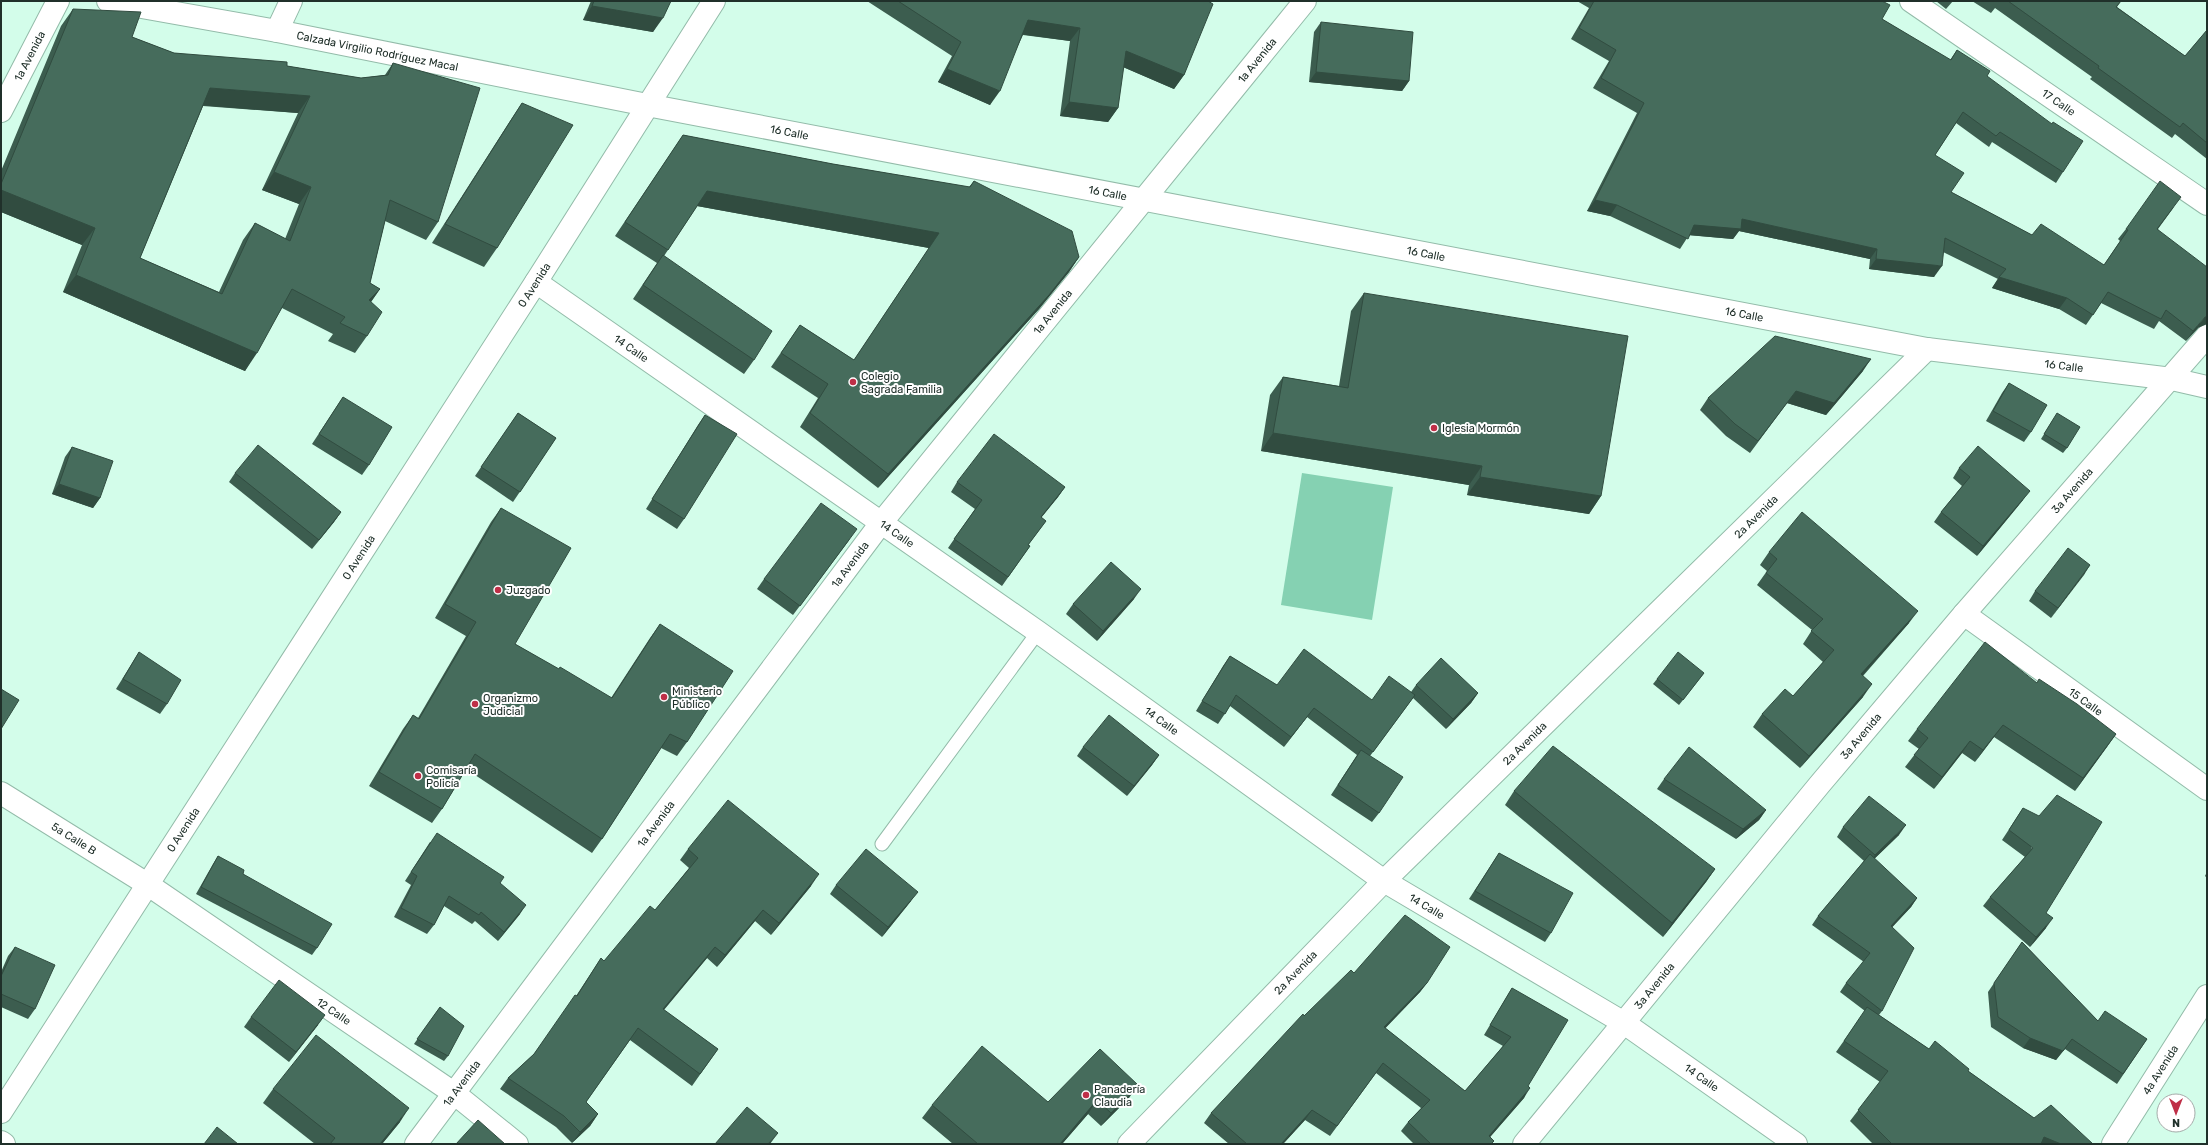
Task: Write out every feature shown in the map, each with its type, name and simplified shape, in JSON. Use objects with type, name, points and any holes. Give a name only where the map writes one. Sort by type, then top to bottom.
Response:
[{"type":"street","name":"1a Avenida","points":[[1,111],[58,1]]},
{"type":"street","name":"Calzada Virgilio Rodríguez Macal","points":[[108,1],[277,31],[647,105]]},
{"type":"street","points":[[277,31],[291,1]]},
{"type":"street","name":"0 Avenida","points":[[1,1112],[536,282],[714,1]]},
{"type":"street","name":"1a Avenida","points":[[416,1144],[455,1094],[881,523],[1305,1]]},
{"type":"street","name":"17 Calle","points":[[1911,1],[2207,204]]},
{"type":"street","name":"16 Calle","points":[[647,105],[1927,349],[2172,379],[2207,387]]},
{"type":"street","name":"14 Calle","points":[[536,282],[1038,632],[1384,881],[1624,1023],[1796,1144]]},
{"type":"street","name":"3a Avenida","points":[[1524,1144],[1820,784],[1964,614],[2172,379],[2207,336]]},
{"type":"street","name":"2a Avenida","points":[[1129,1144],[1384,881],[1927,349]]},
{"type":"street","name":"15 Calle","points":[[1964,614],[2207,789]]},
{"type":"street","name":"5a Calle B","points":[[1,793],[147,884]]},
{"type":"street","name":"12 Calle","points":[[147,884],[455,1094],[517,1144]]},
{"type":"street","name":"4a Avenida","points":[[2113,1144],[2207,996]]},
{"type":"lane","points":[[882,844],[1038,632]]},
{"type":"green space","points":[[1302,473],[1393,487],[1372,620],[1281,605]]},
{"type":"building","points":[[594,1],[671,1],[663,18],[592,6]]},
{"type":"building","points":[[898,1],[1208,1],[1213,4],[1184,75],[1126,51],[1118,108],[1069,102],[1080,28],[1028,20],[1000,91],[947,69],[961,42]]},
{"type":"building","points":[[1594,1],[1882,1],[1890,5],[1882,19],[1951,60],[1957,50],[1990,71],[1987,76],[2052,124],[2053,122],[2083,141],[2063,172],[2000,132],[1996,136],[1963,112],[1935,155],[1964,173],[1951,192],[2032,235],[2041,224],[2104,265],[2128,230],[2126,229],[2160,181],[2181,197],[2157,229],[2207,267],[2207,316],[2193,331],[2166,310],[2161,319],[2108,292],[2093,315],[2067,298],[1999,277],[2006,269],[1945,238],[1942,266],[1876,259],[1877,249],[1742,219],[1741,229],[1694,225],[1688,239],[1617,205],[1595,200],[1644,103],[1601,78],[1616,50],[1579,28]]},
{"type":"building","points":[[2008,1],[2121,1],[2116,7],[2185,56],[2207,30],[2207,143],[2183,123],[2180,127],[2098,68],[2099,66]]},
{"type":"building","points":[[73,9],[141,12],[132,37],[174,53],[287,62],[287,66],[361,78],[388,75],[393,63],[480,88],[438,222],[390,200],[370,283],[380,289],[369,300],[382,312],[367,336],[340,323],[345,317],[292,289],[257,353],[76,275],[95,228],[1,190],[1,184]],"holes":[[[210,88],[310,96],[274,172],[311,187],[290,241],[255,223],[222,294],[140,258]]]},
{"type":"building","points":[[1321,22],[1413,32],[1409,81],[1316,72]]},
{"type":"building","points":[[522,103],[573,125],[497,248],[445,224]]},
{"type":"building","points":[[683,135],[833,164],[970,187],[974,181],[1072,231],[1079,257],[1049,295],[888,474],[810,413],[828,384],[781,353],[800,325],[854,360],[939,233],[707,191],[668,250],[625,222]]},
{"type":"building","points":[[663,255],[772,331],[754,360],[643,285]]},
{"type":"building","name":"Iglesia Mormón","points":[[1364,293],[1628,336],[1601,496],[1480,477],[1482,466],[1273,433],[1283,377],[1348,388]]},
{"type":"building","points":[[1775,336],[1871,359],[1834,403],[1796,391],[1758,441],[1735,424],[1708,398]]},
{"type":"building","points":[[2009,383],[2047,405],[2031,432],[1993,411]]},
{"type":"building","points":[[343,397],[392,427],[369,465],[319,434]]},
{"type":"building","points":[[518,413],[556,438],[520,492],[481,467]]},
{"type":"building","points":[[2057,413],[2080,427],[2067,448],[2044,434]]},
{"type":"building","points":[[705,415],[737,434],[684,519],[652,499]]},
{"type":"building","points":[[994,434],[1065,487],[1041,517],[1046,521],[1028,545],[1030,546],[1008,577],[954,539],[982,500],[957,482]]},
{"type":"building","points":[[258,445],[341,512],[319,540],[235,473]]},
{"type":"building","points":[[1978,446],[2030,491],[1983,546],[1941,512],[1970,477],[1959,468]]},
{"type":"building","points":[[72,447],[113,461],[100,498],[59,484]]},
{"type":"building","points":[[821,503],[857,529],[800,606],[764,579]]},
{"type":"building","points":[[501,508],[571,548],[515,644],[559,669],[560,667],[612,698],[660,624],[733,671],[687,742],[670,734],[602,839],[475,754],[442,809],[379,772],[413,715],[419,719],[476,622],[445,604]]},
{"type":"building","points":[[1802,512],[1918,611],[1861,674],[1872,684],[1809,756],[1762,714],[1785,689],[1793,696],[1834,650],[1811,631],[1823,619],[1766,573],[1777,559],[1769,552]]},
{"type":"building","points":[[2068,548],[2090,565],[2058,608],[2035,591]]},
{"type":"building","points":[[1111,562],[1141,589],[1103,631],[1073,604]]},
{"type":"building","points":[[1985,642],[2037,683],[2039,679],[2077,704],[2116,734],[2083,778],[2003,725],[1983,750],[1970,741],[1942,777],[1914,755],[1928,738],[1917,729]]},
{"type":"building","points":[[1304,649],[1372,700],[1389,676],[1415,695],[1373,752],[1314,708],[1291,737],[1236,695],[1225,714],[1202,701],[1230,656],[1277,685]]},
{"type":"building","points":[[139,652],[181,680],[167,704],[123,679]]},
{"type":"building","points":[[1678,652],[1704,673],[1683,700],[1657,679]]},
{"type":"building","points":[[1441,658],[1478,693],[1453,719],[1416,685]]},
{"type":"building","points":[[1,689],[19,700],[1,729]]},
{"type":"building","points":[[1109,715],[1159,755],[1134,786],[1083,747]]},
{"type":"building","points":[[1553,746],[1715,869],[1672,923],[1514,791]]},
{"type":"building","points":[[1689,747],[1766,810],[1743,829],[1664,779]]},
{"type":"building","points":[[1361,750],[1403,777],[1379,813],[1338,785]]},
{"type":"building","points":[[2057,795],[2102,822],[2046,913],[2053,918],[2036,937],[1990,897],[2033,848],[2009,830],[2023,808],[2039,816]]},
{"type":"building","points":[[1869,796],[1906,825],[1875,855],[1843,827]]},
{"type":"building","points":[[728,800],[819,874],[779,923],[763,910],[725,955],[715,947],[663,1009],[718,1049],[700,1074],[638,1028],[586,1102],[598,1114],[580,1132],[564,1116],[508,1078],[534,1054],[575,995],[577,996],[601,958],[604,961],[650,906],[655,910],[698,858],[688,849]]},
{"type":"building","points":[[437,833],[504,877],[500,883],[526,905],[504,932],[481,912],[479,915],[449,896],[434,925],[401,908],[417,876],[411,872]]},
{"type":"building","points":[[866,849],[918,892],[888,927],[836,885]]},
{"type":"building","points":[[1499,853],[1573,893],[1551,933],[1475,891]]},
{"type":"building","points":[[1870,854],[1917,898],[1891,926],[1914,948],[1882,1011],[1846,983],[1870,953],[1818,916]]},
{"type":"building","points":[[218,856],[244,870],[243,874],[332,924],[317,948],[201,887]]},
{"type":"building","points":[[1405,915],[1450,947],[1427,983],[1384,1027],[1465,1091],[1511,1037],[1490,1025],[1512,988],[1568,1020],[1528,1086],[1530,1088],[1489,1136],[1494,1141],[1491,1144],[1431,1144],[1408,1122],[1430,1100],[1383,1063],[1337,1126],[1312,1110],[1281,1144],[1247,1144],[1211,1113],[1303,1014],[1304,1016],[1351,970],[1354,973]]},
{"type":"building","points":[[2022,942],[2098,1021],[2105,1011],[2147,1039],[2123,1074],[2072,1039],[2063,1051],[2030,1038],[1998,1017],[1994,983]]},
{"type":"building","points":[[15,947],[55,965],[35,1009],[1,994],[1,976]]},
{"type":"building","points":[[279,980],[325,1015],[296,1052],[251,1017]]},
{"type":"building","points":[[440,1007],[464,1026],[448,1056],[417,1039]]},
{"type":"building","points":[[1867,1007],[1929,1049],[1935,1041],[1969,1069],[1968,1071],[2034,1118],[2051,1105],[2093,1144],[2061,1144],[2044,1137],[2041,1144],[1892,1144],[1858,1110],[1888,1071],[1844,1041]]},
{"type":"building","points":[[316,1035],[409,1108],[380,1144],[330,1144],[335,1138],[273,1089]]},
{"type":"building","points":[[982,1046],[1048,1102],[1100,1049],[1138,1085],[1111,1113],[1097,1100],[1060,1144],[978,1144],[932,1105]]},
{"type":"building","points":[[747,1107],[778,1133],[768,1144],[715,1144]]},
{"type":"building","points":[[478,1120],[505,1144],[456,1144]]},
{"type":"building","points":[[217,1127],[238,1144],[204,1144]]},
{"type":"place","name":"Colegio Sagrada Familia","points":[[853,382]]},
{"type":"place","name":"Iglesia Mormón","points":[[1434,428]]},
{"type":"place","name":"Juzgado","points":[[498,590]]},
{"type":"place","name":"Ministerio Público","points":[[664,697]]},
{"type":"place","name":"Organizmo Judicial","points":[[475,704]]},
{"type":"place","name":"Comisaría Policía","points":[[418,776]]},
{"type":"place","name":"Panadería Claudia","points":[[1086,1095]]}]
